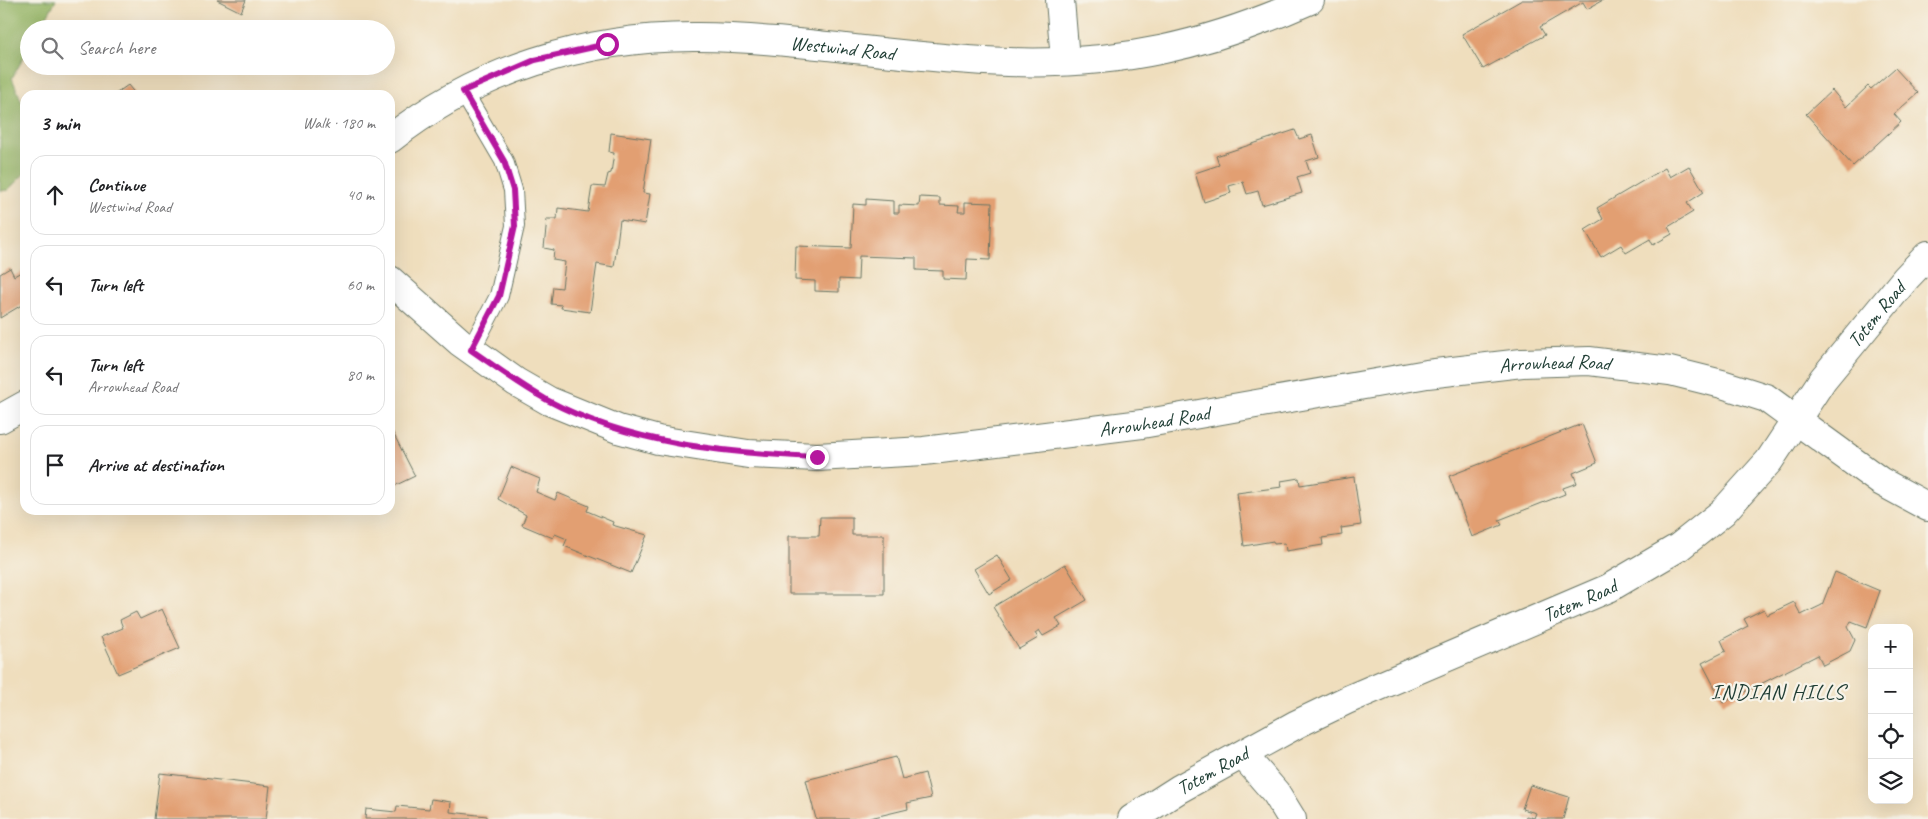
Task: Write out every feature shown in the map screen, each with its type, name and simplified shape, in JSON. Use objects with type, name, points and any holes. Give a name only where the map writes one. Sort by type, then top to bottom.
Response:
[{"type":"street","points":[[1060,0],[1065,60]]},
{"type":"street","name":"Westwind Road","points":[[395,135],[409,124],[463,91],[535,60],[607,44],[696,37],[765,40],[1009,62],[1126,57],[1195,43],[1254,24],[1310,0]]},
{"type":"street","name":"Totem Road","points":[[1132,819],[1179,789],[1297,724],[1347,700],[1609,588],[1679,547],[1723,512],[1769,461],[1823,379],[1853,340],[1928,255]]},
{"type":"street","name":"Arrowhead Road","points":[[395,284],[471,350],[516,382],[583,416],[658,440],[748,454],[817,457],[924,451],[1142,424],[1426,374],[1542,362],[1589,361],[1670,371],[1722,384],[1766,398],[1880,481],[1928,507]]},
{"type":"street","points":[[0,419],[20,408]]},
{"type":"street","points":[[1242,755],[1276,793],[1292,819]]},
{"type":"lane","points":[[463,91],[504,161],[513,190],[515,226],[499,296],[471,350]]},
{"type":"green space","points":[[0,0],[56,0],[45,20],[20,20],[20,64],[12,78],[20,98],[20,178],[8,190],[0,191]]},
{"type":"building","points":[[217,0],[246,0],[241,12]]},
{"type":"building","points":[[1522,0],[1603,0],[1587,9],[1583,2],[1540,27],[1545,35],[1483,69],[1462,34]]},
{"type":"building","points":[[1895,68],[1918,93],[1894,114],[1901,122],[1853,166],[1806,114],[1832,90],[1846,107],[1868,86],[1871,89]]},
{"type":"building","points":[[128,85],[132,90],[121,90]]},
{"type":"building","points":[[1295,130],[1299,139],[1312,135],[1319,157],[1306,161],[1310,173],[1297,177],[1302,193],[1262,205],[1258,191],[1247,194],[1243,182],[1229,186],[1231,193],[1204,202],[1195,173],[1219,165],[1216,156]]},
{"type":"building","points":[[611,133],[651,139],[643,193],[650,194],[645,224],[620,220],[614,267],[597,264],[590,312],[561,308],[562,305],[551,304],[553,287],[562,288],[565,262],[553,260],[554,250],[544,248],[547,219],[557,219],[558,208],[588,212],[592,186],[605,187],[608,174],[611,173],[614,153],[609,152]]},
{"type":"building","points":[[1689,166],[1704,192],[1687,203],[1693,212],[1668,227],[1672,234],[1653,245],[1650,239],[1626,253],[1621,245],[1601,257],[1585,230],[1603,219],[1597,208],[1665,168],[1670,177]]},
{"type":"building","points":[[920,197],[940,198],[940,205],[959,206],[958,212],[965,212],[965,202],[992,203],[990,260],[967,259],[966,280],[943,279],[943,271],[916,270],[916,258],[859,256],[858,280],[839,279],[839,292],[815,291],[815,281],[795,280],[796,246],[851,248],[853,204],[866,205],[866,199],[894,201],[894,213],[899,213],[899,205],[919,206]]},
{"type":"building","points":[[10,268],[14,276],[20,273],[20,306],[0,318],[0,274]]},
{"type":"building","points":[[1582,424],[1597,463],[1573,473],[1577,483],[1563,488],[1565,494],[1499,520],[1502,525],[1472,537],[1449,476]]},
{"type":"building","points":[[395,437],[415,476],[395,486]]},
{"type":"building","points":[[511,467],[540,479],[536,492],[555,500],[558,493],[589,506],[587,511],[613,522],[612,525],[647,535],[631,573],[564,546],[567,539],[555,534],[553,538],[522,525],[526,515],[498,499]]},
{"type":"building","points":[[1354,477],[1361,525],[1341,528],[1342,535],[1322,538],[1323,545],[1286,551],[1285,543],[1274,544],[1273,541],[1244,546],[1237,493],[1282,487],[1281,481],[1299,478],[1300,485]]},
{"type":"building","points":[[820,517],[852,517],[852,535],[884,535],[884,594],[789,594],[789,536],[819,536]]},
{"type":"building","points":[[997,555],[1012,580],[989,594],[974,569]]},
{"type":"building","points":[[1065,564],[1087,600],[1056,618],[1061,626],[1043,636],[1039,630],[1035,633],[1038,638],[1019,649],[993,607]]},
{"type":"building","points":[[1835,572],[1880,591],[1867,627],[1851,621],[1848,627],[1855,640],[1850,651],[1823,665],[1818,655],[1723,703],[1702,663],[1726,651],[1721,640],[1748,626],[1744,619],[1764,609],[1767,615],[1794,602],[1801,615],[1822,605]]},
{"type":"building","points":[[162,609],[180,648],[118,674],[101,637],[123,628],[120,620],[136,612],[140,619]]},
{"type":"building","points":[[896,757],[902,779],[925,773],[931,798],[907,803],[908,809],[866,819],[816,819],[806,780]]},
{"type":"building","points":[[160,773],[270,786],[266,819],[154,819]]},
{"type":"building","points":[[1530,785],[1569,797],[1563,819],[1525,819],[1526,816],[1534,818],[1536,813],[1522,809]]},
{"type":"building","points":[[431,799],[451,802],[450,812],[487,816],[487,819],[365,819],[366,809],[396,812],[397,806],[429,809]]},
{"type":"district","name":"INDIAN HILLS","points":[[1778,692]]},
{"type":"route","points":[[607,44],[535,60],[463,91],[477,118],[504,161],[513,190],[515,226],[499,296],[471,350],[516,382],[549,401],[618,429],[658,440],[748,454],[817,457]]}]
